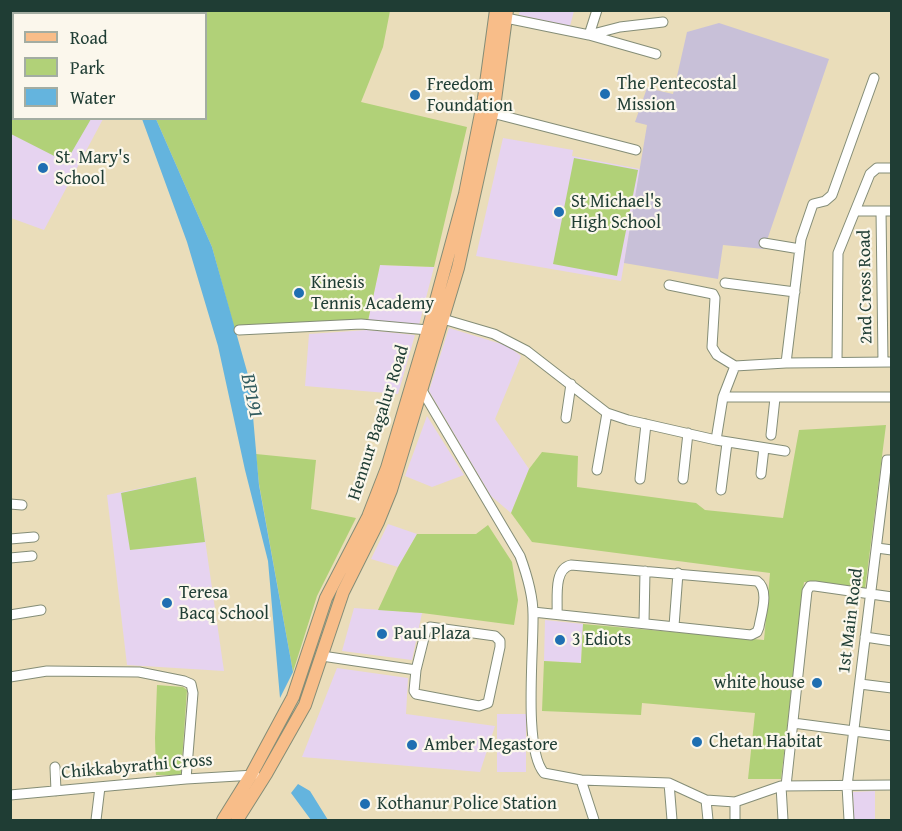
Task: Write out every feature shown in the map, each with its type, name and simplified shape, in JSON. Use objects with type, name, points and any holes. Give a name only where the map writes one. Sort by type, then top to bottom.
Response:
[{"type":"main road","name":"Hennur Bagalur Road","points":[[223,820],[286,711],[326,598],[368,517],[443,319],[473,206],[492,113],[503,13]]},
{"type":"main road","name":"Hennur Bagalur Road","points":[[237,820],[289,734],[312,689],[343,592],[378,522],[391,490],[418,384],[428,330],[465,194],[503,13]]},
{"type":"street","points":[[589,35],[597,10]]},
{"type":"street","points":[[503,13],[656,54]]},
{"type":"street","points":[[589,35],[620,27],[663,22]]},
{"type":"street","points":[[786,363],[800,249],[810,209],[813,204],[825,201],[832,195],[874,78]]},
{"type":"street","points":[[492,113],[636,150]]},
{"type":"street","points":[[837,362],[838,253],[870,174],[877,168],[891,168]]},
{"type":"street","points":[[855,211],[886,211]]},
{"type":"street","name":"2nd Cross Road","points":[[886,211],[887,362]]},
{"type":"street","points":[[764,243],[800,249]]},
{"type":"street","points":[[725,283],[795,292]]},
{"type":"street","points":[[669,285],[712,294],[715,298],[712,347],[717,355],[735,366],[887,362]]},
{"type":"street","points":[[443,319],[494,334],[527,351],[607,412],[646,424],[728,443],[785,451]]},
{"type":"street","points":[[239,330],[361,324],[428,330]]},
{"type":"street","points":[[716,440],[723,397],[735,366]]},
{"type":"street","points":[[418,384],[520,556],[529,581],[533,612],[532,732],[535,758],[544,773],[581,780],[669,783],[706,800],[735,802],[783,786],[891,785]]},
{"type":"street","points":[[566,418],[571,384]]},
{"type":"street","points":[[723,397],[891,397]]},
{"type":"street","points":[[771,435],[775,398]]},
{"type":"street","points":[[597,470],[607,412]]},
{"type":"street","points":[[640,479],[646,424]]},
{"type":"street","points":[[683,479],[688,433]]},
{"type":"street","points":[[722,490],[728,443]]},
{"type":"street","points":[[760,474],[764,447]]},
{"type":"street","name":"1st Main Road","points":[[849,820],[847,786],[876,548],[887,506],[889,460]]},
{"type":"street","points":[[10,504],[22,505]]},
{"type":"street","points":[[10,539],[34,537]]},
{"type":"street","points":[[876,548],[891,550]]},
{"type":"street","points":[[10,558],[33,556]]},
{"type":"street","points":[[533,612],[755,634],[759,627],[765,591],[762,584],[757,581],[567,566],[559,574],[557,614]]},
{"type":"street","points":[[644,623],[645,571]]},
{"type":"street","points":[[674,626],[678,573]]},
{"type":"street","points":[[783,820],[783,786],[793,723],[807,591],[810,586],[891,597]]},
{"type":"street","points":[[10,615],[41,610]]},
{"type":"street","points":[[430,627],[495,636],[500,640],[488,703],[483,706],[416,694],[414,691],[416,670],[426,630],[430,627]]},
{"type":"street","points":[[865,637],[891,641]]},
{"type":"street","points":[[322,656],[416,670]]},
{"type":"street","points":[[10,677],[47,671],[139,672],[191,684],[186,779]]},
{"type":"street","points":[[860,684],[891,688]]},
{"type":"street","points":[[793,723],[891,736]]},
{"type":"street","points":[[55,767],[56,791]]},
{"type":"street","name":"Chikkabyrathi Cross","points":[[10,795],[266,774]]},
{"type":"street","points":[[581,780],[594,820]]},
{"type":"street","points":[[669,783],[672,820]]},
{"type":"street","points":[[96,820],[100,787]]},
{"type":"street","points":[[706,800],[708,820]]},
{"type":"street","points":[[735,802],[735,820]]},
{"type":"shaded area","points":[[56,10],[147,10],[147,12],[54,12]]},
{"type":"shaded area","points":[[520,10],[574,11],[570,26],[519,15]]},
{"type":"shaded area","points":[[719,23],[829,59],[764,249],[723,245],[718,279],[624,263],[647,125],[635,122],[647,88],[673,94],[687,32]]},
{"type":"shaded area","name":"St. Mary's School","points":[[12,52],[12,120],[102,120],[44,230],[11,218],[10,54]]},
{"type":"shaded area","name":"St Michael's High School","points":[[503,138],[573,150],[572,156],[640,169],[621,281],[476,256]]},
{"type":"shaded area","points":[[380,265],[434,267],[419,325],[368,321]]},
{"type":"shaded area","points":[[449,328],[508,346],[521,356],[495,419],[529,469],[511,513],[491,496],[429,391]]},
{"type":"shaded area","points":[[367,330],[415,335],[398,394],[305,386],[309,334]]},
{"type":"shaded area","points":[[427,416],[464,475],[432,487],[405,476]]},
{"type":"shaded area","name":"Teresa Bacq School","points":[[196,477],[224,671],[127,665],[107,495]]},
{"type":"shaded area","points":[[388,524],[417,534],[398,567],[371,559]]},
{"type":"shaded area","points":[[354,608],[422,613],[412,660],[342,651]]},
{"type":"shaded area","points":[[545,620],[583,624],[581,663],[544,661]]},
{"type":"shaded area","points":[[337,668],[408,678],[406,714],[495,726],[480,772],[302,757]]},
{"type":"shaded area","points":[[497,714],[526,714],[526,772],[497,772]]},
{"type":"shaded area","points":[[875,791],[875,820],[854,820],[853,792]]},
{"type":"green space","points":[[390,11],[383,47],[361,102],[467,127],[434,267],[380,265],[368,321],[234,327],[212,247],[156,120],[207,120],[207,12],[194,12]]},
{"type":"green space","points":[[12,65],[12,120],[90,120],[66,162],[11,134],[10,68]]},
{"type":"green space","points":[[574,158],[638,170],[617,276],[553,264]]},
{"type":"green space","points":[[886,425],[865,589],[804,582],[781,779],[748,779],[755,713],[642,703],[641,715],[542,711],[544,661],[581,663],[583,624],[764,640],[770,573],[532,542],[511,513],[529,469],[542,452],[578,456],[577,487],[696,503],[705,510],[783,518],[799,430]]},
{"type":"green space","points":[[256,454],[316,460],[311,509],[356,518],[317,596],[293,672],[259,484]]},
{"type":"green space","points":[[196,477],[205,542],[130,550],[121,493]]},
{"type":"green space","points":[[488,525],[512,562],[518,600],[514,625],[422,613],[378,610],[398,567],[417,534],[476,534]]},
{"type":"green space","points":[[157,685],[183,687],[187,690],[181,775],[156,775]]},
{"type":"water","name":"BP191","points":[[142,120],[156,120],[212,247],[250,382],[259,485],[293,672],[280,698],[268,561],[218,346],[187,242]]},
{"type":"water","points":[[298,784],[310,791],[328,820],[311,820],[291,793]]},
{"type":"place","name":"The Pentecostal Mission","points":[[605,94]]},
{"type":"place","name":"Freedom Foundation","points":[[415,95]]},
{"type":"place","name":"St. Mary's School","points":[[43,168]]},
{"type":"place","name":"St Michael's High School","points":[[559,212]]},
{"type":"place","name":"Kinesis Tennis Academy","points":[[299,293]]},
{"type":"place","name":"Teresa Bacq School","points":[[167,603]]},
{"type":"place","name":"Paul Plaza","points":[[382,634]]},
{"type":"place","name":"3 Ediots","points":[[560,640]]},
{"type":"place","name":"white house","points":[[817,683]]},
{"type":"place","name":"Chetan Habitat","points":[[697,742]]},
{"type":"place","name":"Amber Megastore","points":[[412,745]]},
{"type":"place","name":"Kothanur Police Station","points":[[365,804]]}]
